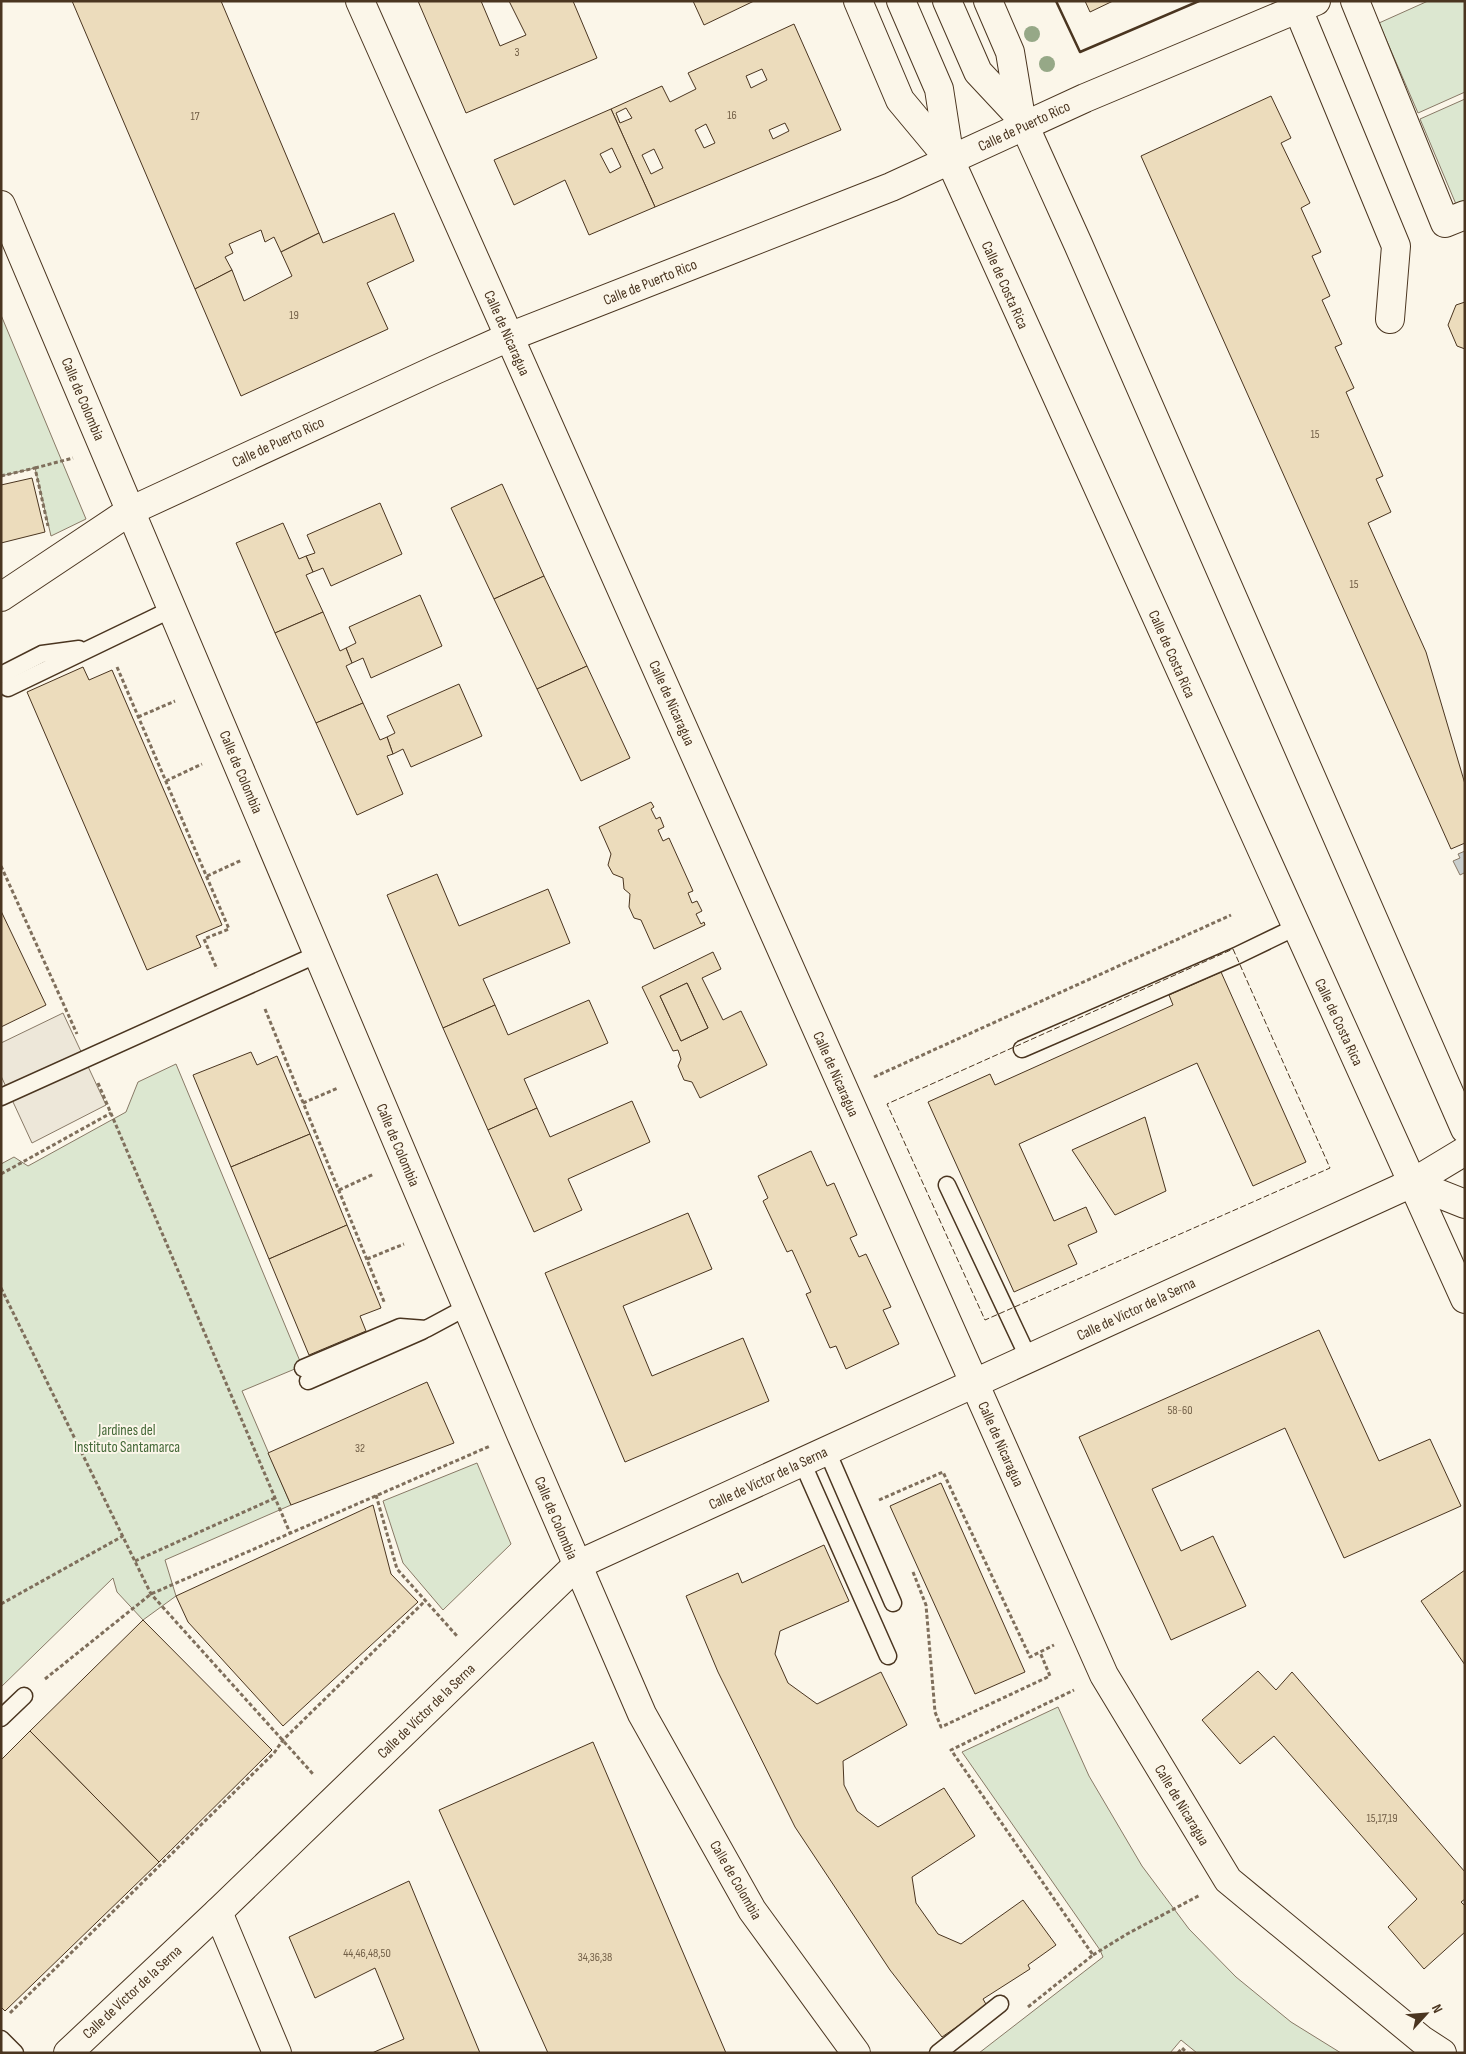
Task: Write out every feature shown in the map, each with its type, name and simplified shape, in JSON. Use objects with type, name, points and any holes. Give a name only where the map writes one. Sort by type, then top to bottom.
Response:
[{"type":"street","name":"Calle de Nicaragua","points":[[360,1],[1104,1675],[1228,1880],[1422,2040],[1442,2053]]},
{"type":"street","points":[[858,1],[900,100],[950,160]]},
{"type":"street","name":"Calle de Costa Rica","points":[[901,1],[939,89],[950,160],[1465,1299]]},
{"type":"street","points":[[947,1],[978,72],[1022,122]]},
{"type":"street","points":[[988,1],[1010,52],[1022,122],[1086,262],[1465,1129]]},
{"type":"street","points":[[1355,1],[1445,223],[1465,214]]},
{"type":"street","name":"Calle de Puerto Rico","points":[[1,597],[130,511],[509,337],[891,187],[950,160],[1022,122],[1085,98],[1307,5]]},
{"type":"street","points":[[1307,5],[1396,246],[1390,319]]},
{"type":"street","name":"Calle de Colombia","points":[[1,205],[520,1432],[642,1714],[752,1910],[856,2053]]},
{"type":"street","name":"Calle de Víctor de la Serna","points":[[68,2053],[218,1912],[577,1566],[1412,1183],[1465,1151]]},
{"type":"street","points":[[1412,1183],[1465,1204]]},
{"type":"street","points":[[218,1912],[277,2053]]},
{"type":"lane","points":[[5,682],[94,648],[172,609]]},
{"type":"lane","points":[[1022,1049],[1236,956],[1296,927]]},
{"type":"lane","points":[[1,1097],[318,954]]},
{"type":"lane","points":[[947,1185],[1029,1359]]},
{"type":"lane","points":[[426,1329],[400,1327],[377,1336],[306,1375],[426,1329],[467,1306]]},
{"type":"lane","points":[[827,1451],[893,1602]]},
{"type":"lane","points":[[802,1462],[888,1656]]},
{"type":"lane","points":[[1,1718],[24,1696]]},
{"type":"lane","points":[[938,2053],[1000,2004]]},
{"type":"lane","points":[[1,2039],[15,2053]]},
{"type":"path","points":[[1,476],[35,468],[56,561]]},
{"type":"path","points":[[108,668],[116,665],[229,929],[204,939],[229,994]]},
{"type":"path","points":[[138,717],[206,688]]},
{"type":"path","points":[[166,781],[232,750]]},
{"type":"path","points":[[1,866],[88,1058],[290,1533]]},
{"type":"path","points":[[844,1091],[1231,915]]},
{"type":"path","points":[[254,983],[388,1311],[368,1320],[377,1336]]},
{"type":"path","points":[[1,1174],[111,1113]]},
{"type":"path","points":[[339,1190],[405,1160]]},
{"type":"path","points":[[367,1259],[435,1231]]},
{"type":"path","points":[[1,1288],[151,1594],[335,1798]]},
{"type":"path","points":[[24,1696],[151,1594],[520,1432]]},
{"type":"path","points":[[876,1501],[943,1472],[1030,1657],[1084,1630]]},
{"type":"path","points":[[376,1495],[396,1569],[424,1602],[479,1660]]},
{"type":"path","points":[[135,1560],[275,1498]]},
{"type":"path","points":[[1,1604],[123,1536]]},
{"type":"path","points":[[912,1571],[926,1605],[935,1712],[941,1727],[1050,1676],[1040,1652]]},
{"type":"path","points":[[8,2015],[424,1602]]},
{"type":"path","points":[[1093,1955],[951,1750],[1104,1675]]},
{"type":"path","points":[[1023,2011],[1093,1955],[1127,1934],[1174,1910]]},
{"type":"path","points":[[1178,2053],[1182,2048],[1187,2053]]},
{"type":"green space","points":[[1428,1],[1465,1],[1465,92],[1418,113],[1379,23]]},
{"type":"green space","points":[[1465,99],[1465,206],[1458,209],[1420,119]]},
{"type":"green space","points":[[1,315],[86,519],[51,536],[35,468],[1,476]]},
{"type":"green space","name":"Jardines del Instituto Santamarca","points":[[176,1064],[302,1366],[242,1391],[291,1505],[165,1560],[176,1596],[143,1620],[117,1592],[113,1578],[1,1687],[1,1164],[14,1157],[28,1166],[126,1112],[138,1082]]},
{"type":"green space","points":[[477,1463],[511,1544],[443,1610],[403,1563],[383,1501]]},
{"type":"green space","points":[[1058,1707],[1089,1776],[1142,1866],[1189,1929],[1236,1977],[1291,2022],[1341,2053],[1197,2053],[1181,2040],[1170,2053],[979,2053],[1103,1957],[962,1752]]},
{"type":"shaded area","points":[[1465,851],[1465,875],[1464,873],[1460,875],[1453,861],[1460,858],[1458,854]]},
{"type":"shaded area","points":[[63,1013],[106,1105],[32,1143],[1,1076],[1,1043]]},
{"type":"building","points":[[72,1],[221,1],[319,233],[281,252],[274,237],[265,242],[261,230],[229,244],[233,253],[225,257],[232,270],[195,289]]},
{"type":"building","points":[[418,1],[481,1],[500,46],[526,35],[509,1],[573,1],[597,58],[466,113]]},
{"type":"building","points":[[693,1],[754,1],[704,25]]},
{"type":"building","points":[[1085,1],[1113,1],[1090,12]]},
{"type":"building","points":[[794,24],[841,130],[655,207],[611,109],[662,86],[670,102],[696,89],[688,73]],"holes":[[[762,69],[767,80],[751,88],[746,76]],[[626,108],[632,118],[620,123],[616,113]],[[785,123],[789,131],[773,139],[769,130]],[[706,124],[715,143],[704,148],[695,130]],[[654,149],[663,168],[651,174],[642,155]]]},
{"type":"building","points":[[1271,96],[1291,138],[1281,143],[1310,203],[1301,208],[1321,252],[1312,256],[1330,296],[1322,300],[1342,344],[1335,347],[1354,388],[1346,392],[1383,476],[1376,479],[1391,512],[1368,523],[1426,652],[1465,784],[1465,843],[1451,849],[1141,156]]},
{"type":"building","points":[[611,109],[655,207],[589,235],[565,180],[514,205],[494,160]],"holes":[[[612,148],[621,167],[610,173],[600,154]]]},
{"type":"building","points":[[394,213],[414,261],[367,283],[388,329],[241,396],[195,289],[232,270],[244,301],[292,276],[281,252],[319,233],[323,243]]},
{"type":"building","points":[[1465,302],[1465,349],[1457,346],[1448,325],[1456,305]]},
{"type":"building","points":[[32,478],[45,532],[1,543],[1,485]]},
{"type":"building","points":[[502,484],[544,576],[494,599],[451,508]]},
{"type":"building","points":[[380,503],[402,554],[331,586],[323,568],[313,572],[306,556],[315,553],[307,535]]},
{"type":"building","points":[[283,523],[299,559],[306,556],[313,572],[306,575],[323,612],[275,633],[236,543]]},
{"type":"building","points":[[544,576],[587,666],[537,689],[494,599]]},
{"type":"building","points":[[420,595],[442,646],[371,678],[363,658],[352,663],[346,648],[356,643],[349,627]]},
{"type":"building","points":[[323,612],[340,651],[346,648],[352,663],[346,666],[363,703],[316,723],[275,633]]},
{"type":"building","points":[[587,666],[630,758],[581,781],[537,689]]},
{"type":"building","points":[[83,667],[89,680],[112,670],[222,925],[196,936],[201,947],[147,970],[27,692]]},
{"type":"building","points":[[459,684],[482,736],[411,767],[403,749],[393,754],[387,737],[395,733],[387,716]]},
{"type":"building","points":[[363,703],[380,740],[387,737],[393,754],[387,756],[403,794],[357,815],[316,723]]},
{"type":"building","points":[[651,802],[654,807],[651,809],[656,819],[660,817],[664,827],[658,830],[663,841],[669,838],[693,891],[688,893],[692,903],[697,901],[702,911],[696,914],[701,924],[704,922],[705,925],[654,949],[641,920],[634,918],[629,907],[630,894],[624,889],[623,878],[613,874],[608,865],[611,854],[599,827]]},
{"type":"building","points":[[437,874],[459,926],[548,889],[570,943],[483,979],[495,1005],[443,1028],[387,895]]},
{"type":"building","points":[[1,911],[46,1005],[1,1027]]},
{"type":"building","points":[[713,952],[721,969],[702,978],[723,1020],[741,1011],[767,1065],[700,1098],[692,1082],[684,1080],[678,1066],[681,1059],[678,1050],[673,1051],[642,987]],"holes":[[[687,983],[708,1028],[681,1041],[660,996]]]},
{"type":"building","points":[[1221,972],[1306,1162],[1253,1186],[1197,1063],[1019,1144],[1054,1221],[1086,1207],[1097,1232],[1068,1245],[1077,1264],[1014,1292],[928,1102],[990,1074],[995,1085],[1173,1005],[1169,995]]},
{"type":"building","points":[[687,983],[708,1028],[681,1041],[660,996]]},
{"type":"building","points":[[589,1000],[608,1043],[524,1079],[537,1108],[488,1130],[443,1028],[495,1005],[508,1035]]},
{"type":"building","points":[[251,1052],[257,1065],[277,1056],[310,1134],[231,1167],[193,1075]]},
{"type":"building","points":[[632,1101],[650,1142],[568,1179],[582,1210],[534,1232],[488,1130],[537,1108],[550,1137]]},
{"type":"building","points":[[1145,1117],[1166,1191],[1115,1215],[1072,1150]]},
{"type":"building","points":[[310,1134],[347,1225],[269,1259],[231,1167]]},
{"type":"building","points":[[811,1151],[827,1186],[834,1183],[857,1235],[850,1238],[859,1257],[866,1254],[891,1307],[883,1310],[899,1344],[846,1369],[836,1346],[830,1348],[806,1294],[811,1292],[792,1250],[787,1252],[763,1201],[768,1198],[758,1176]]},
{"type":"building","points":[[688,1213],[712,1269],[623,1306],[652,1376],[743,1338],[769,1401],[625,1462],[545,1273]]},
{"type":"building","points":[[347,1225],[381,1308],[360,1316],[366,1331],[309,1355],[269,1259]]},
{"type":"building","points":[[1319,1330],[1379,1461],[1430,1439],[1461,1506],[1344,1558],[1285,1428],[1152,1489],[1181,1551],[1213,1536],[1246,1606],[1171,1640],[1079,1437]]},
{"type":"building","points":[[427,1382],[454,1443],[291,1505],[268,1453]]},
{"type":"building","points":[[941,1483],[1025,1672],[975,1694],[890,1506]]},
{"type":"building","points":[[373,1505],[391,1574],[418,1602],[283,1726],[188,1622],[176,1596]]},
{"type":"building","points":[[824,1545],[849,1601],[780,1631],[775,1654],[788,1683],[817,1704],[881,1672],[907,1725],[843,1761],[844,1785],[857,1811],[878,1827],[944,1788],[975,1836],[912,1877],[916,1903],[938,1934],[961,1944],[1023,1900],[1056,1945],[1028,1965],[1030,1969],[983,1999],[987,2006],[942,2037],[890,1970],[795,1827],[718,1672],[686,1596],[738,1573],[742,1583]]},
{"type":"building","points":[[1465,1570],[1465,1665],[1421,1601]]},
{"type":"building","points":[[143,1620],[272,1750],[159,1862],[30,1731]]},
{"type":"building","points":[[1258,1671],[1276,1690],[1292,1672],[1465,1872],[1465,1899],[1461,1902],[1465,1906],[1465,1932],[1424,1969],[1388,1927],[1417,1899],[1274,1736],[1240,1764],[1202,1720]]},
{"type":"building","points":[[30,1731],[159,1862],[5,2011],[1,2007],[1,1760]]},
{"type":"building","points":[[593,1742],[726,2053],[548,2053],[439,1810]]},
{"type":"building","points":[[409,1881],[480,2053],[372,2053],[404,2039],[375,1968],[315,1998],[289,1937]]},
{"type":"fence","points":[[1233,949],[1330,1168],[985,1320],[887,1104],[1233,949]]},
{"type":"wall","points":[[1056,1],[1080,52],[1199,1]]}]
